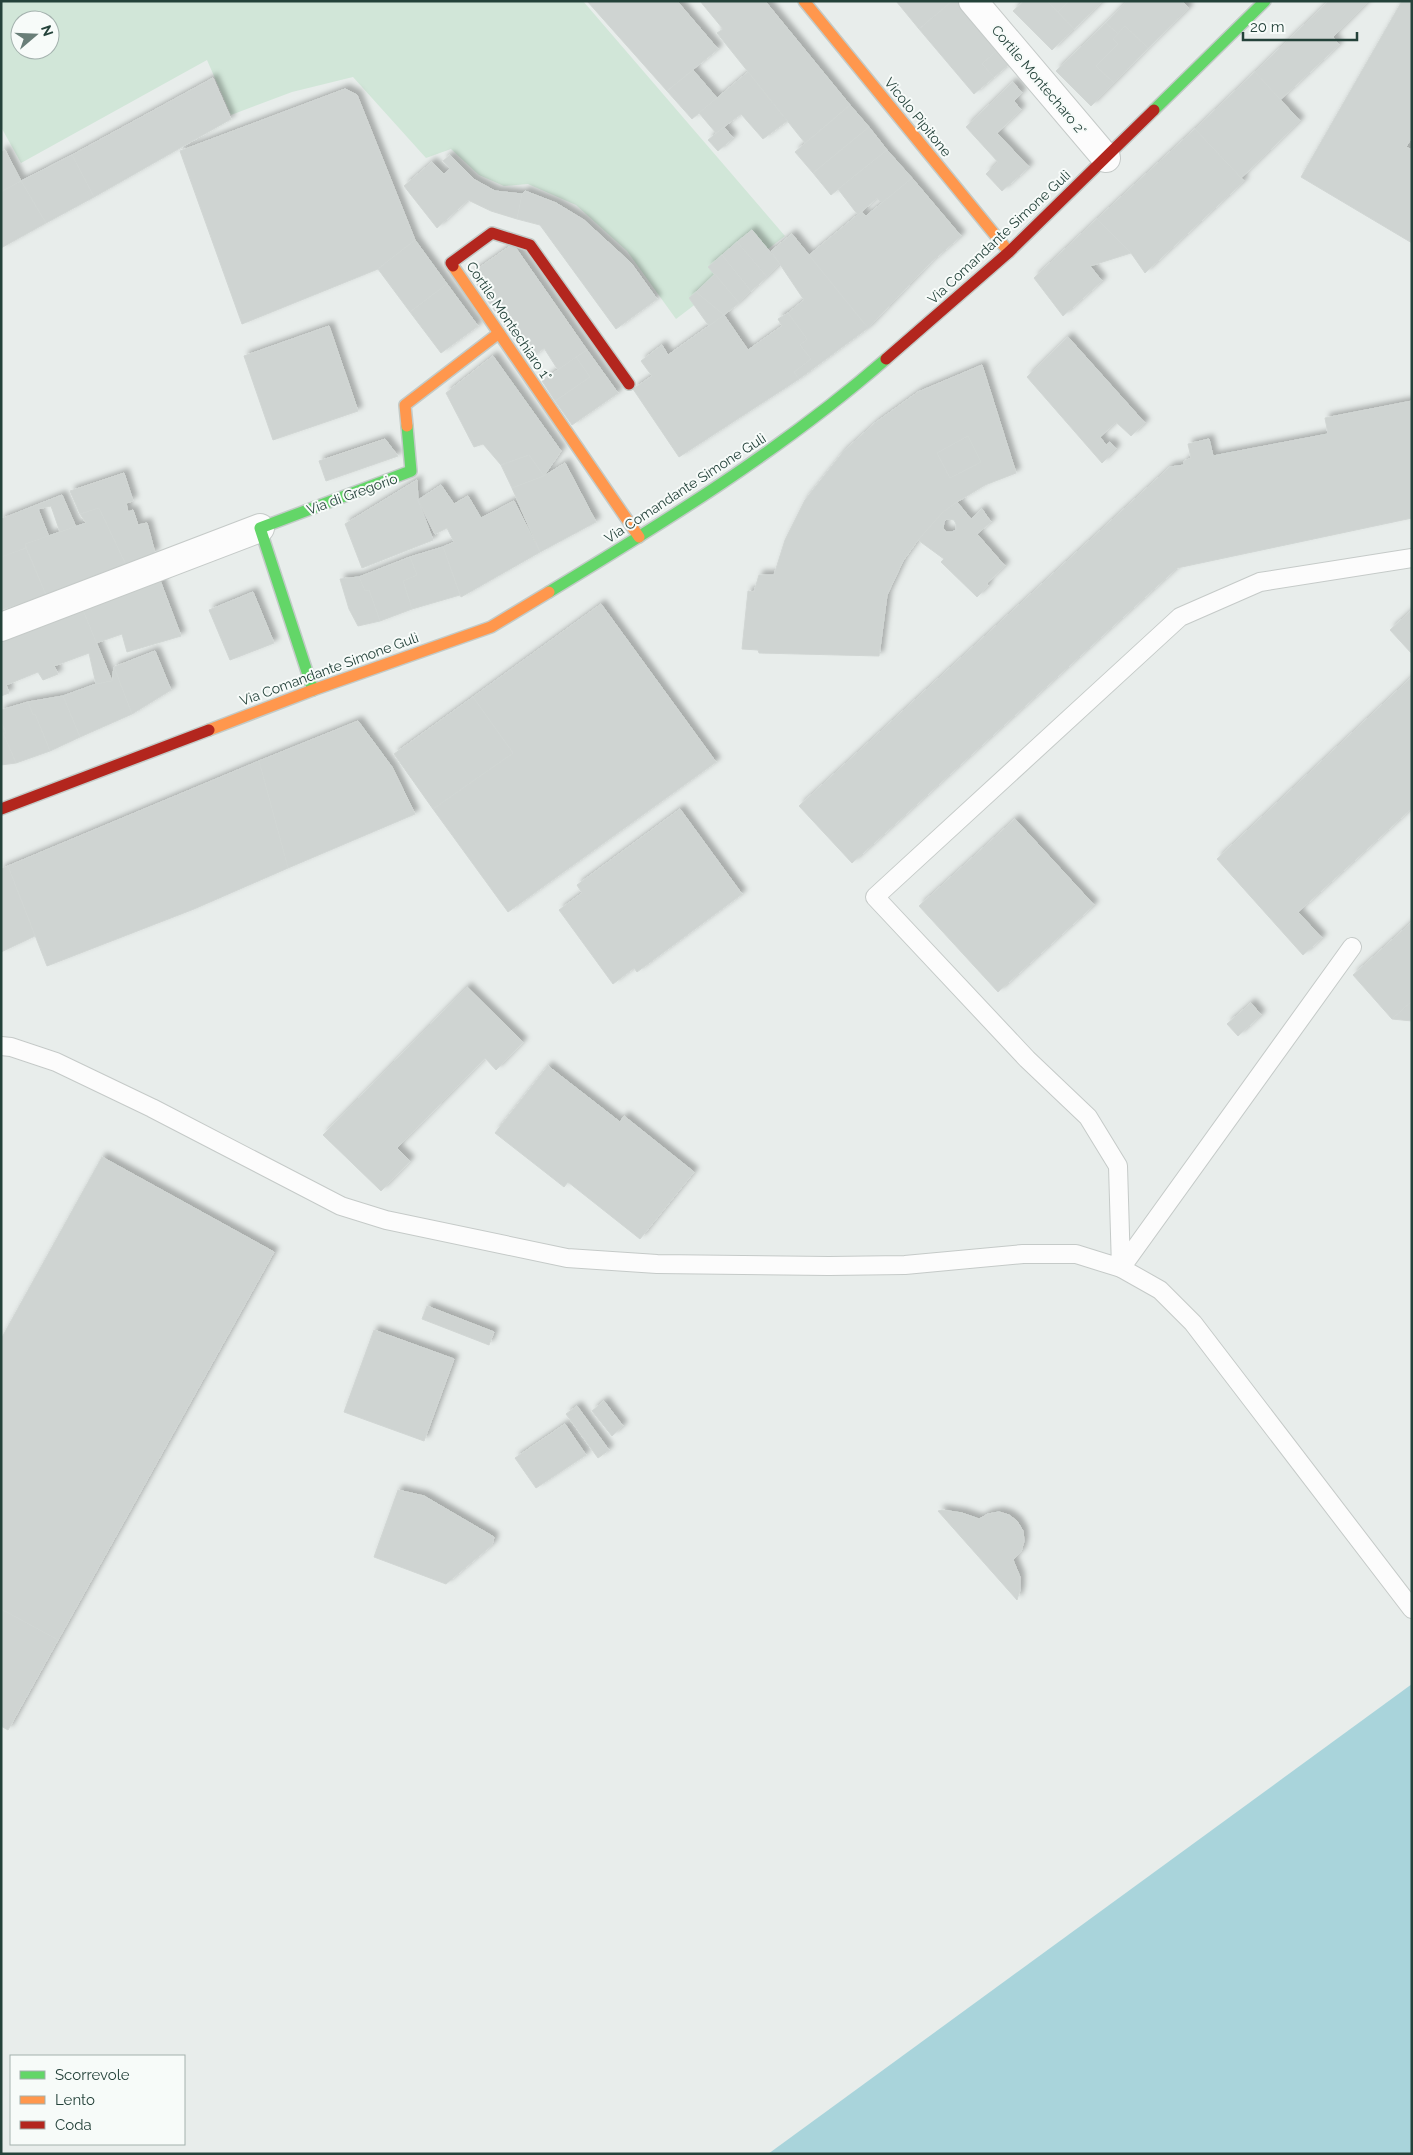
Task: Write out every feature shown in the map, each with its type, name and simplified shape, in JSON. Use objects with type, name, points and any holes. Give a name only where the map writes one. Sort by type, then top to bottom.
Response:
[{"type":"main road","name":"Vicolo Pipitone","points":[[804,1],[1009,252]]},
{"type":"main road","name":"Via Comandante Simone Gulì","points":[[1,809],[313,690],[491,627],[639,537],[786,439],[844,396],[1009,252],[1265,1]]},
{"type":"main road","name":"Cortile Montechiaro 1°","points":[[629,384],[530,245],[492,233],[451,263],[639,537]]},
{"type":"main road","name":"Via di Gregorio","points":[[260,528],[412,472],[405,405],[499,333]]},
{"type":"main road","points":[[260,528],[313,690]]},
{"type":"street","name":"Cortile Montecharo 2°","points":[[973,1],[1106,158]]},
{"type":"street","name":"Via di Gregorio","points":[[1,627],[260,528]]},
{"type":"lane","points":[[1121,1268],[1118,1166],[1088,1117],[1027,1060],[875,897],[1180,617],[1260,582],[1412,558]]},
{"type":"lane","points":[[1121,1268],[1352,948]]},
{"type":"lane","points":[[1,1046],[11,1047],[56,1062],[152,1108],[341,1206],[386,1220],[567,1258],[656,1264],[829,1266],[904,1265],[1007,1255],[1076,1254],[1121,1268],[1160,1290],[1193,1323],[1412,1609]]},
{"type":"green space","points":[[1,1],[583,1],[785,236],[676,319],[627,251],[576,205],[528,184],[504,186],[479,175],[451,149],[426,158],[353,77],[292,92],[231,115],[207,60],[21,163],[1,127]]},
{"type":"water","points":[[1412,1684],[1412,2154],[768,2154]]},
{"type":"building","points":[[587,1],[677,1],[718,49],[667,91]]},
{"type":"building","points":[[700,1],[765,1],[850,105],[805,143],[717,33],[723,29]]},
{"type":"building","points":[[896,1],[952,1],[919,29]]},
{"type":"building","points":[[952,1],[962,1],[1001,47],[982,64],[994,77],[974,94],[919,29]]},
{"type":"building","points":[[1024,1],[1047,1],[1074,29],[1052,50],[1013,11]]},
{"type":"building","points":[[1047,1],[1069,1],[1058,12]]},
{"type":"building","points":[[1069,1],[1103,1],[1074,29],[1058,12]]},
{"type":"building","points":[[1127,1],[1182,1],[1189,8],[1148,48],[1125,26],[1118,34],[1106,23]]},
{"type":"building","points":[[1329,1],[1369,1],[1333,37],[1339,45],[1280,100],[1255,72]]},
{"type":"building","points":[[1402,1],[1412,1],[1412,137],[1406,147],[1412,150],[1412,243],[1301,177]]},
{"type":"building","points":[[1106,23],[1118,34],[1113,39],[1118,44],[1096,66],[1114,83],[1091,106],[1056,71]]},
{"type":"building","points":[[1125,26],[1148,48],[1114,83],[1096,66],[1118,44],[1113,39]]},
{"type":"building","points":[[1001,47],[1013,61],[994,77],[982,64]]},
{"type":"building","points":[[693,70],[717,98],[692,119],[667,91]]},
{"type":"building","points":[[748,72],[787,121],[763,139],[741,114],[716,133],[699,113]]},
{"type":"building","points":[[1255,72],[1300,121],[1241,178],[1195,129]]},
{"type":"building","points":[[213,78],[231,119],[94,197],[72,155]]},
{"type":"building","points":[[1013,82],[1022,93],[1014,101],[1021,110],[997,133],[1029,167],[1002,191],[986,174],[998,162],[966,127]]},
{"type":"building","points":[[345,89],[357,95],[415,240],[378,269],[242,324],[180,151]]},
{"type":"building","points":[[850,105],[869,127],[813,173],[795,152]]},
{"type":"building","points":[[724,127],[733,138],[718,151],[708,140]]},
{"type":"building","points":[[869,127],[887,150],[831,195],[813,173]]},
{"type":"building","points":[[1195,129],[1244,181],[1145,273],[1131,253],[1097,219]]},
{"type":"building","points":[[5,150],[21,181],[1,192],[1,152]]},
{"type":"building","points":[[887,150],[912,178],[882,203],[877,198],[858,215],[838,189]]},
{"type":"building","points":[[72,155],[94,197],[46,223],[21,181]]},
{"type":"building","points":[[450,155],[475,180],[495,191],[522,194],[517,219],[491,211],[468,200],[437,228],[404,186],[432,162],[444,174],[450,169],[443,161]]},
{"type":"building","points":[[912,178],[961,236],[930,263],[868,328],[808,256],[861,212],[866,216]]},
{"type":"building","points":[[21,181],[46,223],[1,248],[1,192]]},
{"type":"building","points":[[525,191],[556,203],[584,220],[631,263],[657,299],[616,329],[540,225],[517,219],[522,194]]},
{"type":"building","points":[[1097,219],[1131,253],[1090,266],[1102,281],[1063,316],[1034,278]]},
{"type":"building","points":[[752,230],[780,264],[767,277],[737,242]]},
{"type":"building","points":[[792,234],[868,328],[799,379],[794,372],[811,359],[800,345],[807,339],[788,313],[804,300],[771,251]]},
{"type":"building","points":[[415,240],[447,284],[410,312],[378,269]]},
{"type":"building","points":[[737,242],[767,277],[751,291],[722,255]]},
{"type":"building","points":[[513,244],[587,350],[558,370],[544,348],[528,360],[470,274]]},
{"type":"building","points":[[722,255],[751,291],[739,303],[708,267]]},
{"type":"building","points":[[715,274],[739,303],[724,315],[696,292]]},
{"type":"building","points":[[447,284],[478,326],[441,353],[410,312]]},
{"type":"building","points":[[696,292],[724,315],[709,326],[689,298]]},
{"type":"building","points":[[788,313],[807,339],[800,345],[811,359],[794,372],[799,379],[679,457],[633,389],[652,376],[641,361],[662,345],[668,355],[724,315],[748,350],[782,326],[778,319]]},
{"type":"building","points":[[329,326],[358,411],[273,440],[244,356]]},
{"type":"building","points":[[1068,337],[1145,423],[1131,436],[1116,422],[1100,437],[1106,445],[1110,442],[1116,449],[1102,463],[1027,377]]},
{"type":"building","points":[[587,350],[618,393],[572,425],[555,401],[590,377],[576,357]]},
{"type":"building","points":[[493,356],[561,451],[544,476],[529,455],[501,465],[483,444],[474,447],[446,393]]},
{"type":"building","points":[[576,357],[590,377],[555,401],[542,381]]},
{"type":"building","points":[[982,365],[1016,473],[985,485],[957,502],[942,513],[918,540],[903,561],[887,595],[879,656],[759,653],[758,650],[742,649],[748,591],[754,592],[759,575],[774,575],[785,540],[805,500],[843,452],[875,423],[918,392]],"holes":[[[968,436],[981,462],[950,478],[937,453]]]},
{"type":"building","points":[[1412,401],[1412,518],[1177,568],[852,863],[799,806],[1170,467],[1184,465],[1184,461],[1191,458],[1188,444],[1209,439],[1213,456],[1328,434],[1325,418]]},
{"type":"building","points":[[968,436],[981,462],[950,478],[937,453]]},
{"type":"building","points":[[385,439],[398,456],[326,481],[319,461]]},
{"type":"building","points":[[529,455],[544,476],[512,488],[501,465]]},
{"type":"building","points":[[565,463],[596,522],[540,552],[512,488],[544,476]]},
{"type":"building","points":[[124,473],[133,501],[126,503],[128,512],[133,510],[138,525],[147,523],[155,553],[126,565],[99,508],[80,514],[70,491]]},
{"type":"building","points":[[417,480],[418,500],[433,540],[362,568],[345,524]]},
{"type":"building","points":[[441,485],[454,504],[468,496],[481,518],[514,501],[540,552],[461,597],[443,547],[454,542],[447,528],[435,534],[418,500]]},
{"type":"building","points":[[62,495],[76,527],[60,532],[51,506],[38,509],[49,537],[25,544],[26,548],[1,559],[1,519]]},
{"type":"building","points":[[957,502],[971,519],[982,509],[991,522],[977,534],[1005,566],[987,583],[988,586],[977,597],[941,562],[944,559],[918,540],[942,513]],"holes":[[[947,519],[954,520],[956,530],[946,532],[943,528],[944,522]]]},
{"type":"building","points":[[99,508],[126,565],[46,595],[25,544],[86,523],[80,514]]},
{"type":"building","points":[[443,547],[460,595],[412,609],[403,581],[417,575],[410,557]]},
{"type":"building","points":[[26,548],[46,595],[1,610],[1,557]]},
{"type":"building","points":[[410,557],[417,575],[403,581],[412,609],[380,621],[369,590],[365,591],[359,577]]},
{"type":"building","points":[[158,575],[181,636],[127,652],[122,634],[96,643],[81,605]]},
{"type":"building","points":[[359,577],[365,591],[369,590],[380,621],[358,626],[349,609],[340,579]]},
{"type":"building","points":[[253,592],[274,643],[230,660],[209,610]]},
{"type":"building","points":[[601,604],[716,762],[508,912],[433,809],[513,753],[473,697]]},
{"type":"building","points":[[81,605],[112,681],[96,684],[89,653],[54,666],[58,674],[43,680],[38,672],[6,685],[9,693],[1,696],[1,635]]},
{"type":"building","points":[[1412,610],[1412,654],[1390,630]]},
{"type":"building","points":[[155,651],[171,690],[132,714],[114,667]]},
{"type":"building","points":[[114,667],[132,714],[80,737],[63,696],[96,684],[112,681]]},
{"type":"building","points":[[1412,677],[1412,808],[1298,912],[1322,938],[1303,955],[1217,859]]},
{"type":"building","points":[[63,696],[80,737],[50,751],[28,702]]},
{"type":"building","points":[[473,697],[513,753],[433,809],[394,754]]},
{"type":"building","points":[[28,702],[50,751],[16,763],[3,733],[6,733],[1,722],[1,710]]},
{"type":"building","points":[[358,721],[392,767],[415,814],[288,868],[259,761]]},
{"type":"building","points":[[1,722],[6,733],[3,733],[16,763],[1,765]]},
{"type":"building","points":[[259,761],[288,868],[194,909],[47,966],[8,866]]},
{"type":"building","points":[[680,809],[742,894],[637,972],[634,968],[613,984],[559,910],[582,893],[577,885]]},
{"type":"building","points":[[1015,819],[1094,905],[998,992],[919,906]]},
{"type":"building","points":[[8,866],[35,936],[1,952],[1,869]]},
{"type":"building","points":[[1412,922],[1412,1001],[1392,1019],[1353,975]]},
{"type":"building","points":[[467,987],[523,1042],[496,1070],[485,1058],[397,1148],[410,1161],[381,1191],[323,1135]]},
{"type":"building","points":[[1412,1001],[1412,1021],[1392,1019]]},
{"type":"building","points":[[1251,1003],[1261,1015],[1238,1036],[1227,1024]]},
{"type":"building","points":[[548,1066],[620,1122],[624,1116],[694,1172],[640,1239],[568,1182],[564,1187],[495,1133]]},
{"type":"building","points":[[102,1157],[274,1252],[58,1640],[1,1609],[1,1339]]},
{"type":"building","points":[[427,1306],[494,1332],[489,1345],[422,1319]]},
{"type":"building","points":[[374,1330],[454,1359],[424,1441],[344,1412]]},
{"type":"building","points":[[604,1401],[623,1426],[612,1436],[592,1411]]},
{"type":"building","points":[[577,1406],[609,1450],[598,1458],[566,1414]]},
{"type":"building","points":[[565,1424],[586,1455],[536,1488],[515,1458]]},
{"type":"building","points":[[398,1490],[424,1496],[494,1537],[492,1545],[446,1584],[374,1557]]},
{"type":"building","points":[[938,1511],[962,1513],[979,1519],[988,1514],[999,1512],[1009,1515],[1017,1521],[1023,1531],[1024,1541],[1021,1552],[1013,1560],[1020,1577],[1020,1590],[1017,1600]]},
{"type":"building","points":[[1,1609],[58,1640],[8,1730],[1,1726]]},
{"type":"traffic: fast","points":[[1154,110],[1265,1]]},
{"type":"traffic: fast","points":[[549,592],[680,511],[765,454],[847,392],[886,359]]},
{"type":"traffic: fast","points":[[313,690],[260,528],[411,471],[407,426]]},
{"type":"traffic: slow","points":[[804,1],[1009,252]]},
{"type":"traffic: slow","points":[[453,266],[639,537]]},
{"type":"traffic: slow","points":[[407,426],[405,405],[499,333]]},
{"type":"traffic: slow","points":[[209,730],[313,690],[491,627],[549,592]]},
{"type":"traffic: jam","points":[[886,359],[1009,252],[1154,110]]},
{"type":"traffic: jam","points":[[453,266],[451,263],[492,233],[530,245],[629,384]]},
{"type":"traffic: jam","points":[[1,809],[209,730]]}]
